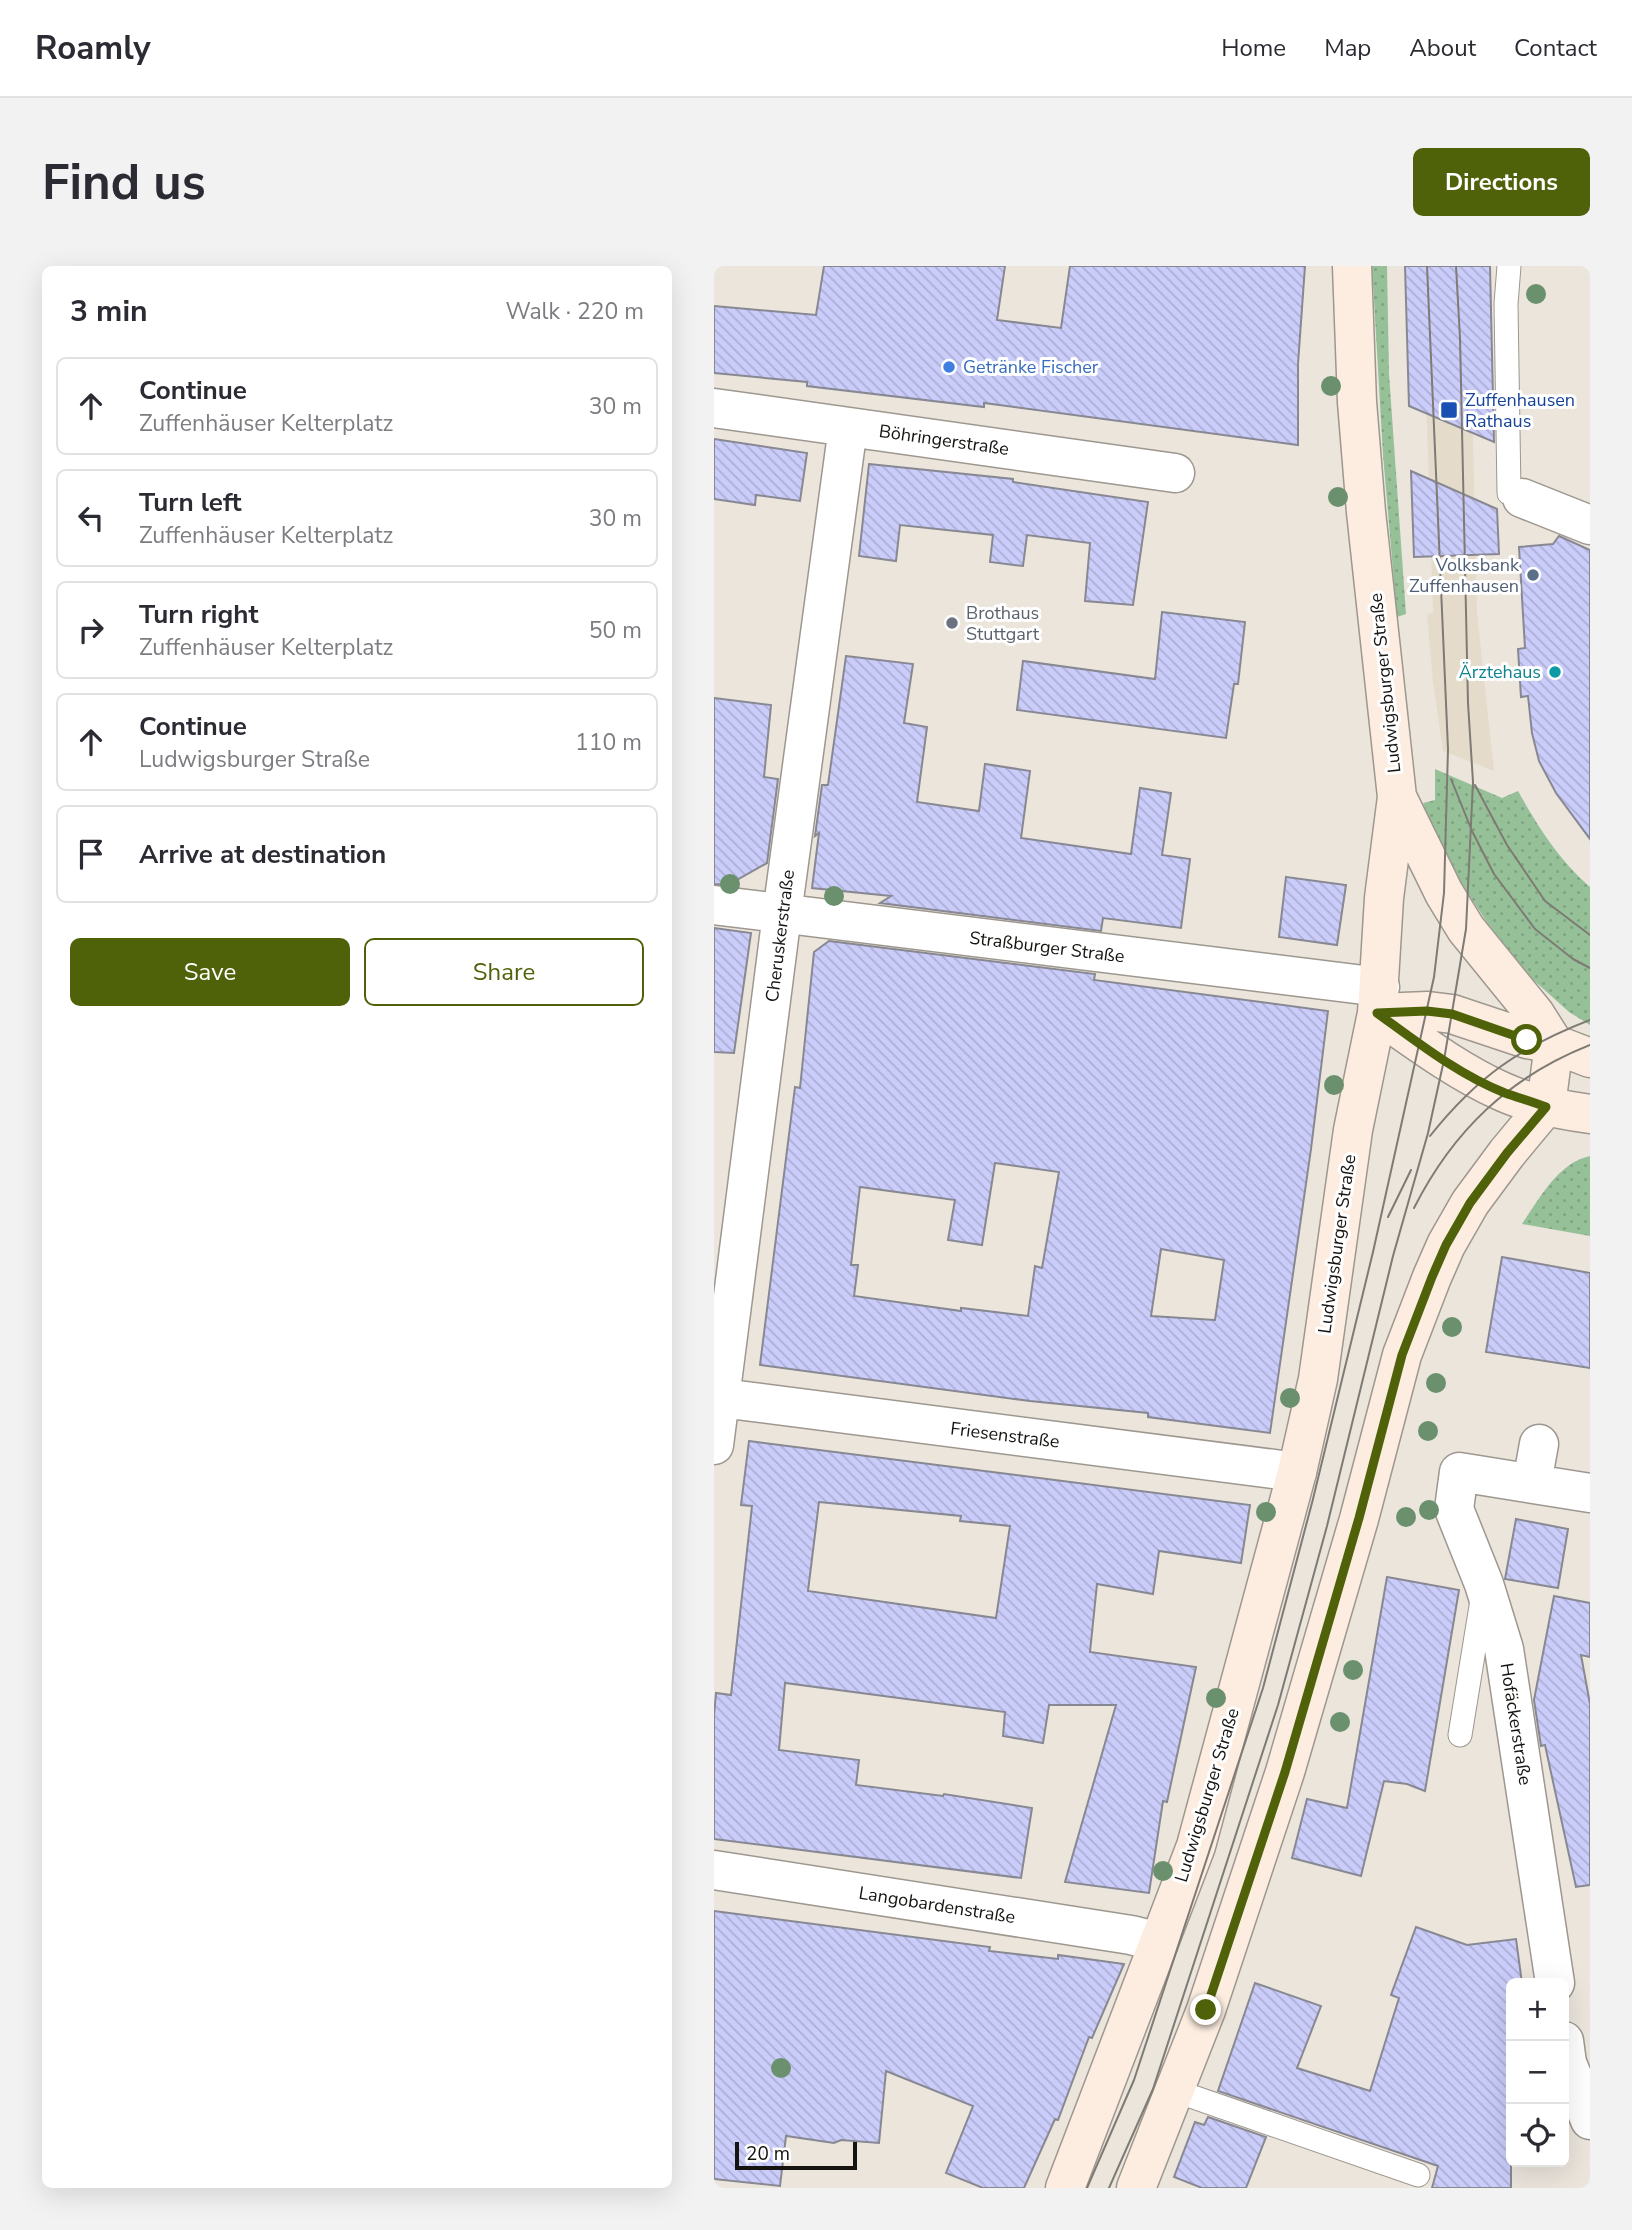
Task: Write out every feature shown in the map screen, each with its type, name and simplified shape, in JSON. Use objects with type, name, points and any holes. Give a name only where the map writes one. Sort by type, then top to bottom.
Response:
[{"type":"main road","name":"Ludwigsburger Straße","points":[[1065,2188],[1196,1846],[1297,1472],[1318,1379],[1353,1130],[1378,1000],[1384,898],[1397,797],[1358,416],[1352,266]]},
{"type":"main road","points":[[1136,2188],[1206,2010],[1285,1772],[1359,1518],[1402,1355],[1432,1277],[1464,1213],[1507,1153],[1546,1107],[1554,1044],[1535,1014],[1466,929],[1444,893],[1397,797]]},
{"type":"main road","points":[[1378,1000],[1452,1014],[1527,1040],[1554,1044],[1590,1058]]},
{"type":"main road","points":[[1378,1000],[1436,1054],[1480,1081],[1504,1093],[1546,1107],[1590,1114]]},
{"type":"street","name":"Böhringerstraße","points":[[714,408],[1175,473]]},
{"type":"street","name":"Cheruskerstraße","points":[[714,1445],[717,1398],[848,427]]},
{"type":"street","points":[[1522,498],[1590,525]]},
{"type":"street","name":"Straßburger Straße","points":[[714,905],[1378,1000]]},
{"type":"street","name":"Friesenstraße","points":[[717,1398],[1297,1472]]},
{"type":"street","points":[[1539,1444],[1532,1483],[1590,1493]]},
{"type":"street","name":"Hofäckerstraße","points":[[1532,1483],[1459,1472],[1454,1509],[1484,1584],[1504,1649],[1554,1978]]},
{"type":"street","name":"Langobardenstraße","points":[[714,1870],[1131,1935],[1159,1942]]},
{"type":"street","points":[[1569,2068],[1590,2120]]},
{"type":"lane","points":[[1509,266],[1506,304],[1509,494],[1522,498]]},
{"type":"lane","points":[[1460,1735],[1484,1584]]},
{"type":"lane","points":[[1175,2091],[1418,2175]]},
{"type":"shaded area","points":[[1422,266],[1469,266],[1477,613],[1494,771],[1443,751],[1433,682],[1427,614],[1433,613]]},
{"type":"green space","points":[[1372,266],[1387,266],[1389,374],[1406,614],[1397,617],[1383,455]]},
{"type":"green space","points":[[1435,769],[1502,798],[1518,791],[1568,866],[1590,887],[1590,1025],[1569,1012],[1529,976],[1486,921],[1443,855],[1423,803],[1435,800]]},
{"type":"green space","points":[[1590,1156],[1590,1236],[1522,1224],[1559,1174]]},
{"type":"building","points":[[824,266],[1005,266],[997,320],[1061,328],[1070,266],[1305,266],[1298,364],[1298,445],[984,403],[984,407],[807,386],[807,382],[714,373],[714,306],[816,315]]},
{"type":"building","points":[[1405,266],[1490,266],[1494,442],[1409,406]]},
{"type":"building","points":[[714,439],[807,453],[800,501],[756,495],[755,505],[714,499]]},
{"type":"building","points":[[869,464],[1013,479],[1013,482],[1148,502],[1133,605],[1085,601],[1090,543],[1027,535],[1023,566],[990,562],[993,535],[900,525],[896,561],[859,556]]},
{"type":"building","points":[[1411,471],[1497,509],[1499,554],[1414,557]]},
{"type":"building","name":"Ärztehaus","points":[[1559,536],[1590,550],[1590,839],[1556,793],[1539,761],[1532,733],[1528,696],[1521,697],[1518,649],[1525,648],[1519,547],[1553,544]]},
{"type":"building","points":[[1162,612],[1245,622],[1238,684],[1234,684],[1226,738],[1017,710],[1023,661],[1155,679]]},
{"type":"building","points":[[846,656],[913,664],[904,723],[927,727],[917,802],[979,811],[985,764],[1030,771],[1021,838],[1131,854],[1140,788],[1171,793],[1162,855],[1190,859],[1181,928],[1103,918],[1101,931],[880,903],[891,896],[812,888],[822,785],[828,785]]},
{"type":"building","points":[[714,698],[771,705],[764,777],[778,779],[767,863],[728,885],[714,884]]},
{"type":"building","points":[[1286,877],[1346,885],[1337,945],[1279,937]]},
{"type":"building","points":[[714,928],[751,933],[734,1053],[714,1052]]},
{"type":"building","points":[[829,941],[1095,974],[1094,980],[1328,1011],[1270,1433],[1148,1417],[1148,1413],[1030,1401],[760,1365],[795,1087],[800,1088],[814,952]],"holes":[[[995,1163],[1059,1172],[1042,1268],[1035,1266],[1028,1316],[961,1308],[961,1311],[854,1296],[858,1265],[851,1265],[860,1187],[955,1200],[948,1240],[982,1245]],[[1161,1249],[1224,1260],[1215,1320],[1151,1316]]]},
{"type":"building","points":[[1502,1257],[1590,1273],[1590,1368],[1486,1352]]},
{"type":"building","points":[[749,1441],[1250,1505],[1241,1563],[1159,1551],[1153,1594],[1097,1584],[1090,1652],[1196,1667],[1167,1802],[1163,1801],[1149,1893],[1065,1882],[1116,1705],[1049,1705],[1043,1743],[1003,1736],[1005,1712],[785,1683],[779,1750],[859,1760],[856,1785],[944,1794],[1032,1808],[1021,1878],[714,1839],[716,1693],[731,1695],[752,1506],[741,1505]],"holes":[[[819,1502],[961,1516],[960,1521],[1010,1526],[996,1618],[808,1591]]]},
{"type":"building","points":[[1516,1519],[1568,1529],[1558,1588],[1505,1579]]},
{"type":"building","points":[[1387,1577],[1459,1590],[1425,1791],[1407,1784],[1384,1781],[1361,1876],[1292,1858],[1307,1799],[1347,1808]]},
{"type":"building","points":[[1554,1596],[1590,1603],[1590,1657],[1581,1655],[1590,1704],[1590,1885],[1576,1887],[1545,1745],[1541,1746],[1534,1700]]},
{"type":"building","points":[[714,1911],[990,1947],[989,1951],[1058,1959],[1058,1955],[1124,1964],[1092,2038],[1089,2037],[1058,2120],[1055,2119],[1024,2188],[983,2188],[946,2173],[973,2106],[886,2071],[879,2143],[841,2140],[834,2143],[786,2136],[780,2186],[714,2179]]},
{"type":"building","points":[[1416,1927],[1467,1945],[1516,1939],[1521,1978],[1506,1978],[1506,2167],[1511,2167],[1511,2188],[1432,2188],[1438,2166],[1218,2091],[1255,1983],[1321,2006],[1297,2068],[1370,2091],[1399,1998],[1391,1995]]},
{"type":"building","points":[[1208,2117],[1266,2137],[1246,2188],[1202,2188],[1174,2177],[1195,2122],[1204,2125]]},
{"type":"tram line","points":[[1087,2188],[1134,2080],[1263,1688],[1313,1499],[1373,1252],[1434,977],[1444,893],[1448,749],[1427,266]]},
{"type":"tram line","points":[[1109,2188],[1153,2089],[1278,1705],[1327,1526],[1393,1256],[1428,1133],[1444,1060],[1466,929],[1473,782],[1468,703],[1456,266]]},
{"type":"tram line","points":[[1451,779],[1472,831],[1494,874],[1535,929],[1573,959],[1590,968]]},
{"type":"tram line","points":[[1475,785],[1507,845],[1545,901],[1590,935]]},
{"type":"tram line","points":[[1430,1136],[1465,1097],[1501,1066],[1542,1041],[1590,1020]]},
{"type":"tram line","points":[[1414,1208],[1447,1155],[1465,1131],[1486,1110],[1534,1073],[1590,1045]]},
{"type":"tram line","points":[[1388,1217],[1411,1170]]},
{"type":"place","name":"Getränke Fischer","points":[[949,367]]},
{"type":"place","name":"Zuffenhausen Rathaus","points":[[1449,410]]},
{"type":"place","name":"Volksbank Zuffenhausen","points":[[1533,575]]},
{"type":"place","name":"Brothaus Stuttgart","points":[[952,623]]},
{"type":"place","name":"Ärztehaus","points":[[1555,672]]},
{"type":"route","points":[[1206,2010],[1285,1772],[1359,1518],[1402,1355],[1446,1245],[1470,1203],[1546,1107],[1504,1093],[1480,1081],[1444,1060],[1377,1013],[1427,1011],[1452,1014],[1527,1040]]}]
